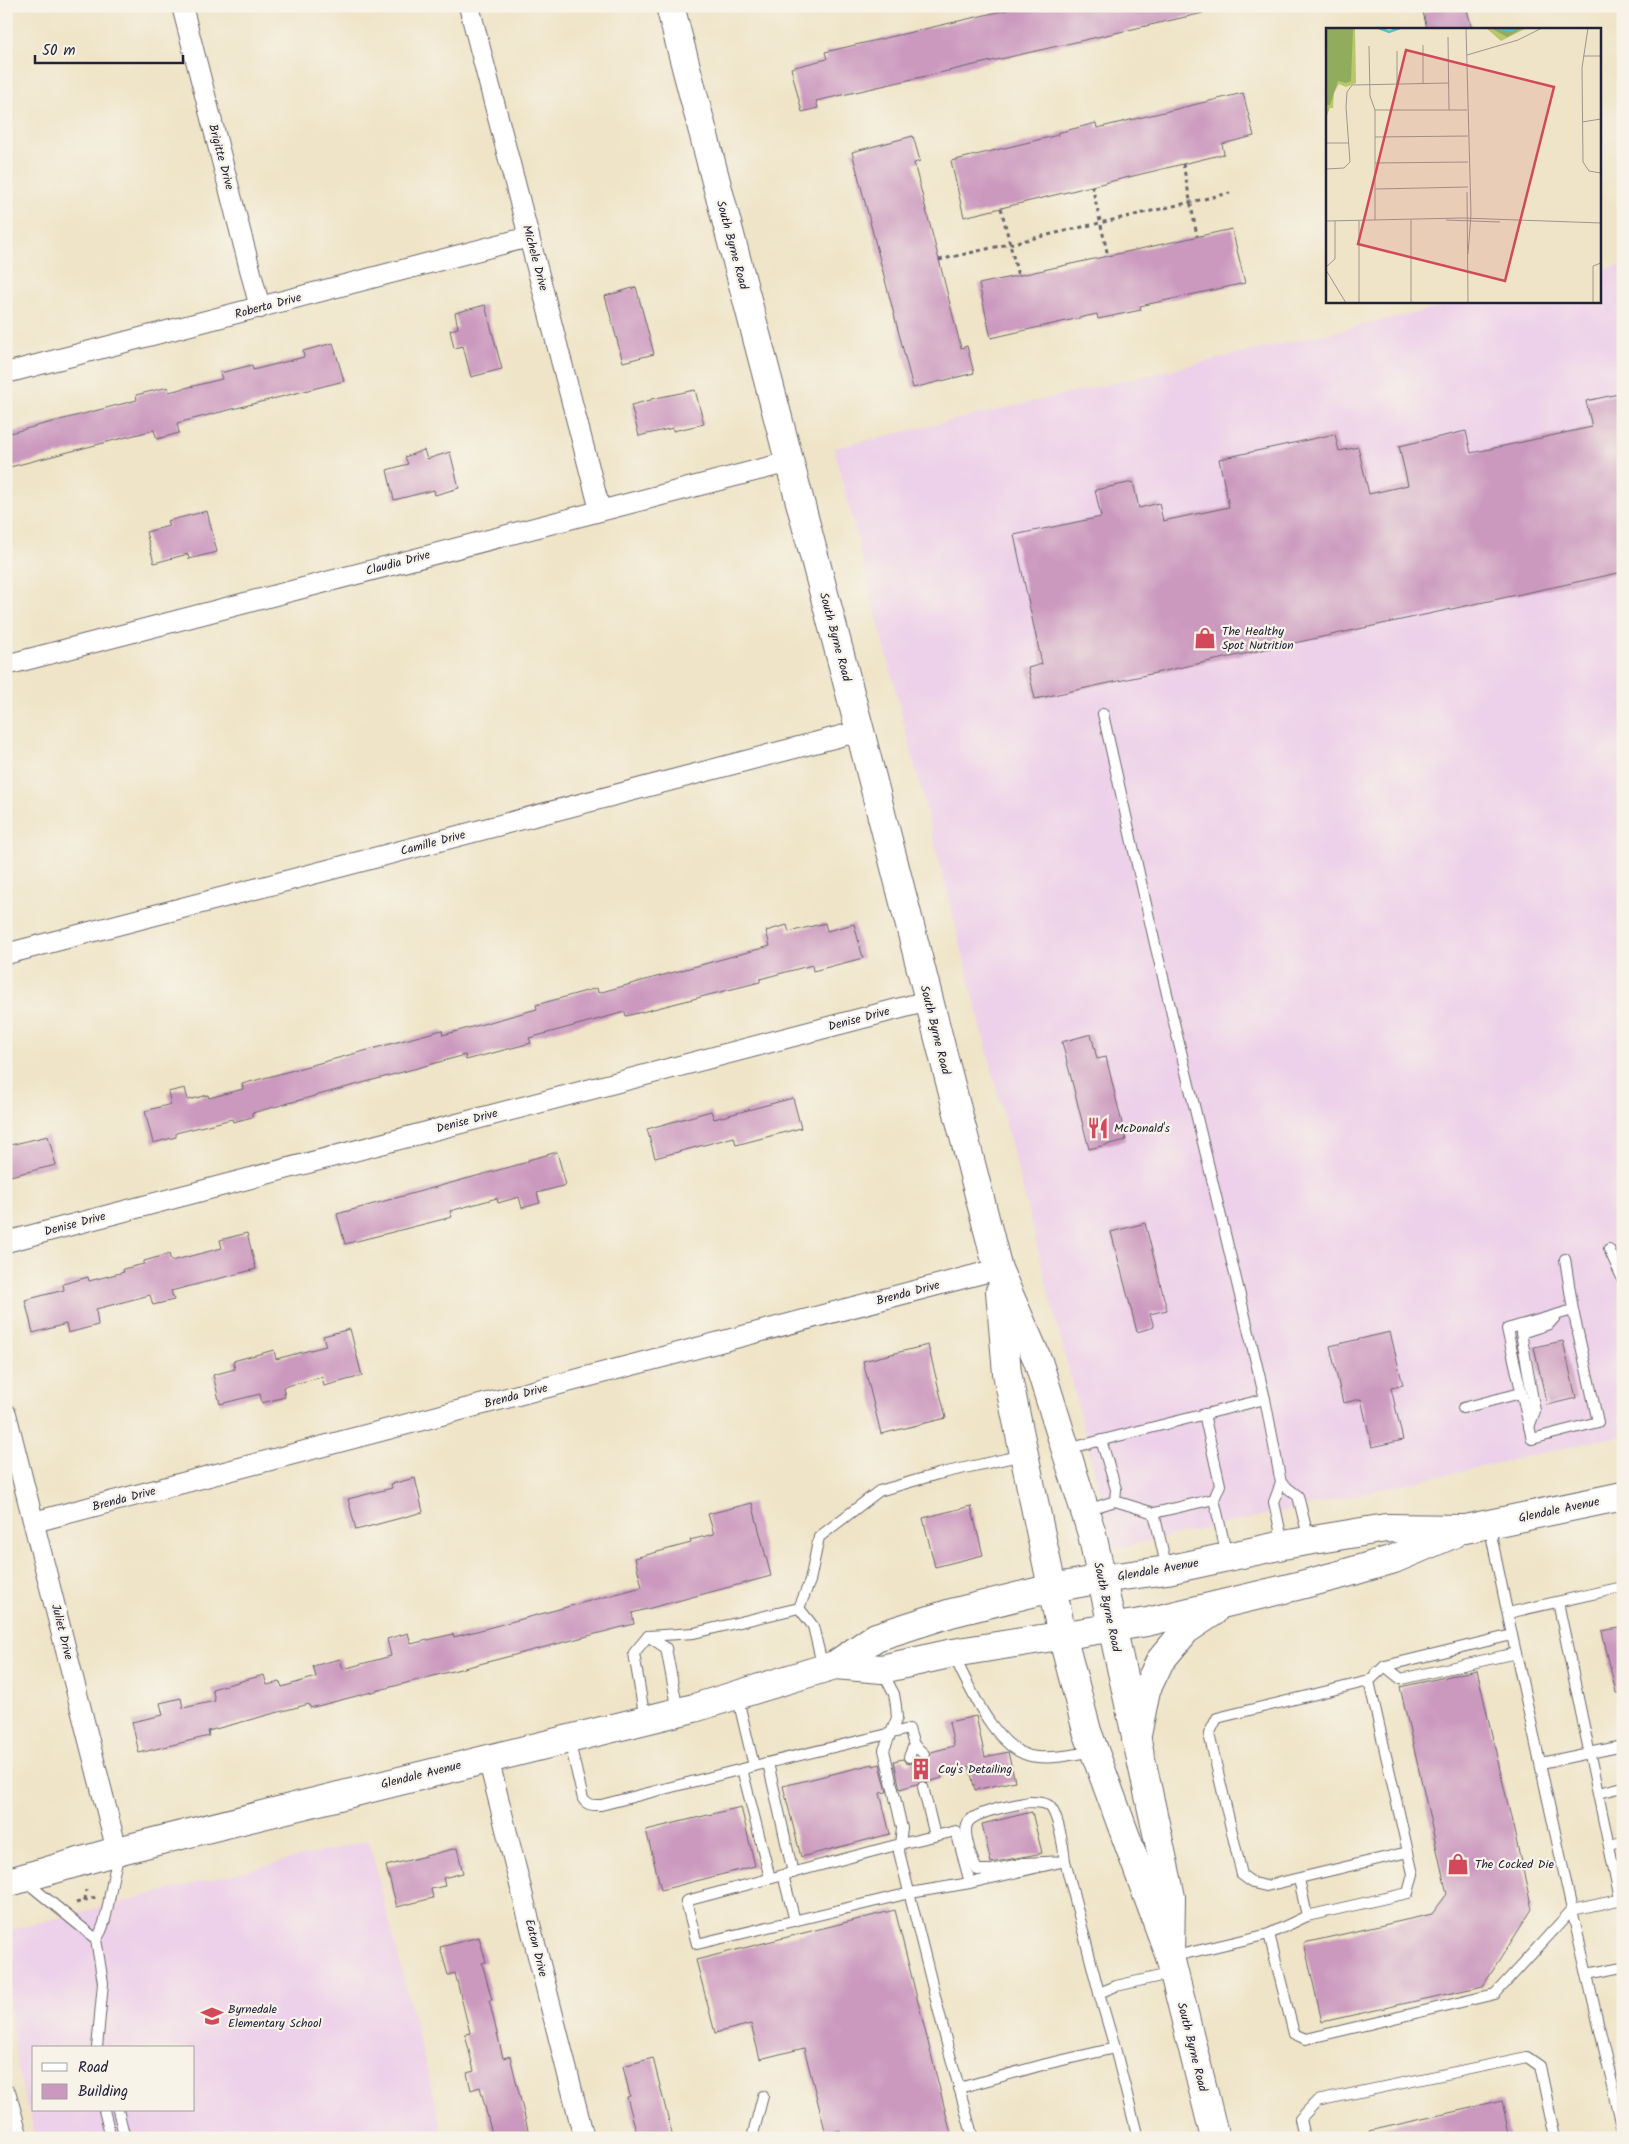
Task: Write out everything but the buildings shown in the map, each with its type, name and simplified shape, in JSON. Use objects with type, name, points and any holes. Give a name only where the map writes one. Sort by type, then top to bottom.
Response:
[{"type":"main road","name":"South Byrne Road","points":[[670,6],[860,731],[998,1269],[1038,1360],[1086,1511],[1171,1897],[1172,1965]]},
{"type":"main road","name":"South Byrne Road","points":[[998,1269],[1007,1373],[1062,1635],[1087,1731],[1172,1965],[1215,2138]]},
{"type":"main road","name":"Glendale Avenue","points":[[829,1667],[882,1669],[953,1653],[1147,1622],[1297,1586],[1394,1559],[1477,1527],[1623,1496]]},
{"type":"main road","name":"Glendale Avenue","points":[[14,1881],[120,1851],[678,1712],[829,1667],[876,1637],[951,1613],[1052,1588],[1167,1570],[1296,1543],[1386,1528],[1477,1527]]},
{"type":"main road","points":[[1136,1740],[1146,1690],[1160,1661],[1186,1630],[1229,1602]]},
{"type":"street","name":"Brigitte Drive","points":[[182,6],[260,308]]},
{"type":"street","name":"Michele Drive","points":[[469,6],[600,510]]},
{"type":"street","name":"Roberta Drive","points":[[6,373],[529,238]]},
{"type":"street","name":"Claudia Drive","points":[[6,665],[789,462]]},
{"type":"street","name":"Camille Drive","points":[[6,954],[860,731]]},
{"type":"street","name":"Denise Drive","points":[[6,1242],[928,1001]]},
{"type":"street","name":"Brenda Drive","points":[[34,1522],[998,1269]]},
{"type":"street","name":"Juliet Drive","points":[[6,1414],[120,1851]]},
{"type":"street","name":"Eaton Drive","points":[[488,1758],[584,2138]]},
{"type":"street","points":[[6,2095],[18,2138]]},
{"type":"lane","points":[[1103,714],[1155,944],[1265,1399],[1281,1482],[1274,1502],[1296,1543]]},
{"type":"lane","points":[[1609,1249],[1623,1280]]},
{"type":"lane","points":[[1565,1259],[1573,1310],[1598,1422],[1532,1439],[1507,1328],[1573,1310]]},
{"type":"lane","points":[[1529,1427],[1535,1411],[1521,1333],[1549,1324],[1558,1314]]},
{"type":"lane","points":[[1463,1408],[1521,1392]]},
{"type":"lane","points":[[1066,1449],[1265,1399]]},
{"type":"lane","points":[[1204,1414],[1220,1485],[1214,1499],[1227,1557]]},
{"type":"lane","points":[[1101,1440],[1116,1489],[1115,1501]]},
{"type":"lane","points":[[799,1608],[810,1581],[818,1537],[880,1491],[938,1474],[1024,1455]]},
{"type":"lane","points":[[1281,1482],[1298,1496],[1296,1543]]},
{"type":"lane","points":[[1086,1511],[1115,1501],[1154,1513],[1214,1499]]},
{"type":"lane","points":[[1154,1513],[1167,1570]]},
{"type":"lane","points":[[1477,1527],[1508,1613],[1572,1910],[1621,2112],[1623,2130]]},
{"type":"lane","points":[[1508,1613],[1623,1587]]},
{"type":"lane","points":[[1269,1934],[1294,2034],[1306,2039],[1495,1994],[1572,1910],[1621,1899],[1558,1602]]},
{"type":"lane","points":[[645,1720],[634,1653],[648,1636],[694,1633],[799,1608]]},
{"type":"lane","points":[[799,1608],[813,1626],[829,1667]]},
{"type":"lane","points":[[648,1636],[666,1648],[678,1712]]},
{"type":"lane","points":[[1408,1852],[1266,1886],[1253,1883],[1242,1876],[1210,1734],[1217,1718],[1369,1681],[1385,1666],[1512,1636]]},
{"type":"lane","points":[[953,1653],[970,1688],[1000,1737],[1018,1750],[1035,1758],[1094,1750]]},
{"type":"lane","points":[[1385,1666],[1401,1679],[1516,1653]]},
{"type":"lane","points":[[882,1669],[894,1694],[896,1706],[897,1718],[884,1750],[902,1828],[900,1860],[973,2138]]},
{"type":"lane","points":[[1099,1993],[1172,1965],[1269,1934],[1307,1916],[1408,1893],[1413,1874],[1369,1681]]},
{"type":"lane","points":[[737,1695],[754,1766]]},
{"type":"lane","points":[[568,1738],[583,1799],[586,1804],[593,1805],[601,1805],[909,1729],[914,1745],[924,1754]]},
{"type":"lane","points":[[909,1757],[914,1745]]},
{"type":"lane","points":[[1540,1763],[1623,1746]]},
{"type":"lane","points":[[768,1763],[795,1921]]},
{"type":"lane","points":[[742,1769],[770,1878]]},
{"type":"lane","points":[[923,1785],[935,1836]]},
{"type":"lane","points":[[1599,1793],[1623,1787]]},
{"type":"lane","points":[[1065,1861],[1024,1863],[992,1870],[976,1870],[967,1840],[966,1829],[968,1821],[977,1815],[1029,1802],[1048,1805],[1053,1810],[1138,2138]]},
{"type":"lane","points":[[970,1883],[956,1831],[686,1901],[697,1944],[910,1893],[970,1883],[1065,1861]]},
{"type":"lane","points":[[1609,1845],[1623,1842]]},
{"type":"lane","points":[[97,2046],[103,1983],[96,1938],[103,1927],[113,1871],[120,1851]]},
{"type":"lane","points":[[1299,1878],[1307,1916]]},
{"type":"lane","points":[[14,1881],[96,1938]]},
{"type":"lane","points":[[1587,1974],[1623,1967]]},
{"type":"lane","points":[[959,2088],[1046,2064],[1115,2048]]},
{"type":"lane","points":[[1304,2138],[1300,2119],[1317,2101],[1527,2057],[1540,2066],[1555,2138]]},
{"type":"lane","points":[[752,2138],[763,2096]]},
{"type":"lane","points":[[104,2112],[111,2138]]},
{"type":"lane","points":[[118,2112],[125,2138]]},
{"type":"path","points":[[1183,164],[1197,236]]},
{"type":"path","points":[[1092,186],[1108,256]]},
{"type":"path","points":[[939,260],[1230,194]]},
{"type":"path","points":[[1001,208],[1018,276]]},
{"type":"path","points":[[85,1900],[86,1890]]},
{"type":"path","points":[[70,1904],[98,1897]]},
{"type":"shaded area","points":[[1623,265],[1623,1435],[1114,1549],[834,448],[1463,302],[1602,302],[1602,270]]},
{"type":"shaded area","name":"Byrnedale Elementary School","points":[[369,1840],[444,2138],[36,2138],[19,2075],[6,1983],[6,1931]]},
{"type":"place","name":"The Healthy Spot Nutrition","points":[[1205,638]]},
{"type":"place","name":"McDonald's","points":[[1098,1128]]},
{"type":"place","name":"Coy's Detailing","points":[[921,1769]]},
{"type":"place","name":"The Cocked Die","points":[[1458,1864]]},
{"type":"place","name":"Byrnedale Elementary School","points":[[212,2016]]}]
